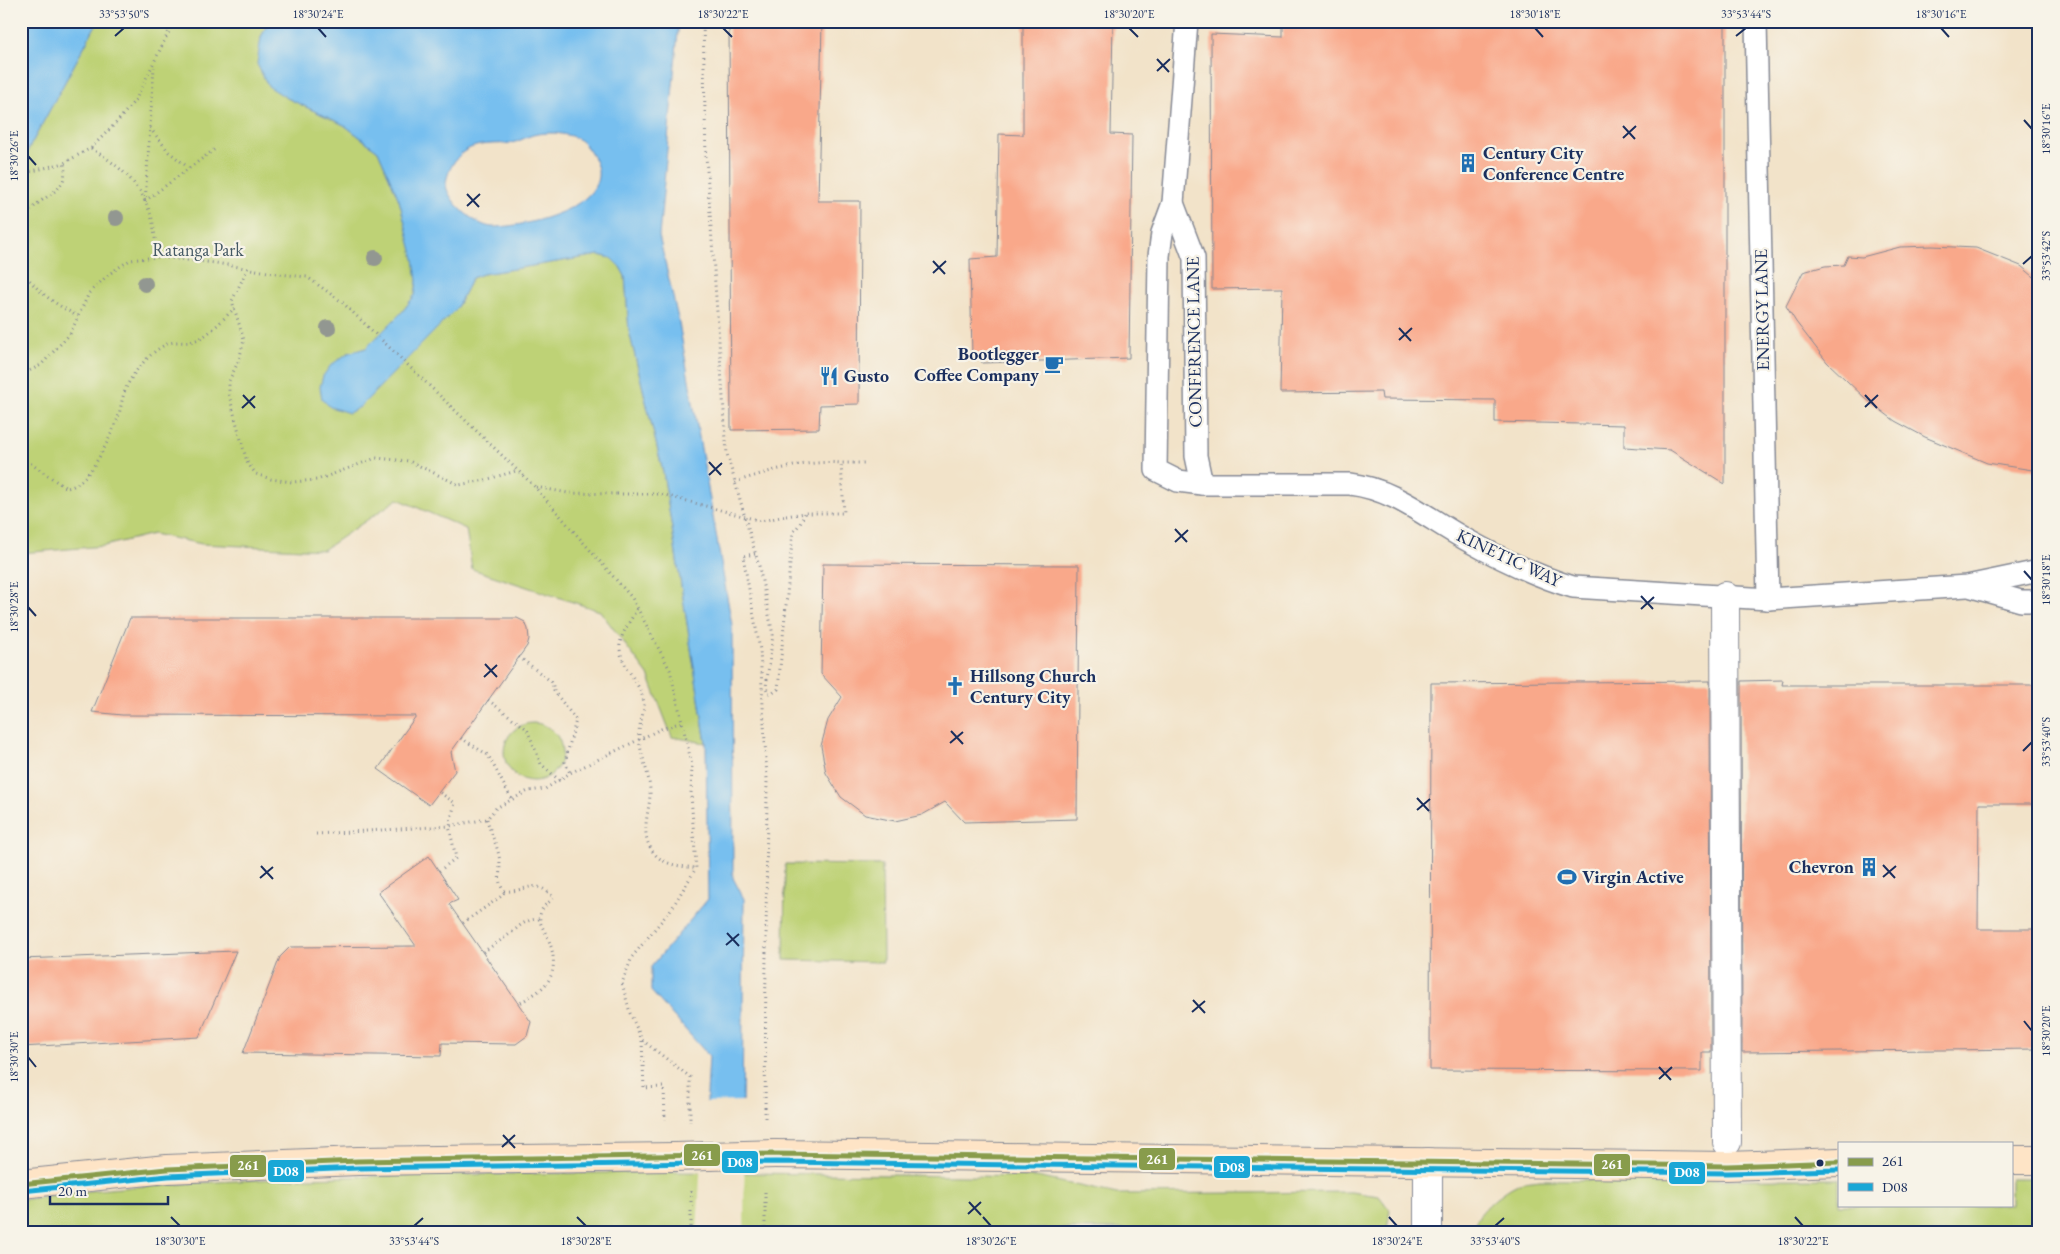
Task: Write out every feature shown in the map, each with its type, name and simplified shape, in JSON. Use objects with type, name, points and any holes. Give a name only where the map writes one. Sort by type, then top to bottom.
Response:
[{"type":"main road","points":[[21,1184],[167,1169],[349,1161],[775,1154],[1727,1166],[1838,1162]]},
{"type":"main road","points":[[2012,1160],[2039,1160]]},
{"type":"street","points":[[1725,596],[1727,1142]]},
{"type":"street","points":[[1428,1162],[1428,1233]]},
{"type":"lane","name":"CONFERENCE LANE","points":[[1156,470],[1160,256],[1162,234],[1173,203],[1187,21]]},
{"type":"lane","name":"ENERGY LANE","points":[[1756,21],[1768,599]]},
{"type":"lane","name":"CONFERENCE LANE","points":[[1173,203],[1194,258],[1196,456],[1202,484]]},
{"type":"lane","name":"KINETIC WAY","points":[[1156,470],[1178,481],[1202,484],[1350,484],[1366,486],[1389,493],[1466,540],[1551,580],[1573,587],[1768,599],[1967,586],[2039,571]]},
{"type":"lane","name":"KINETIC WAY","points":[[1967,586],[2021,601],[2039,601]]},
{"type":"path","points":[[21,174],[64,163],[91,148],[118,121],[136,99],[174,21]]},
{"type":"path","points":[[704,21],[707,166],[727,454],[755,554],[772,635],[766,687],[768,693],[773,694],[778,689],[793,532],[800,524],[805,513]]},
{"type":"path","points":[[145,202],[154,64]]},
{"type":"path","points":[[150,128],[159,141],[189,168]]},
{"type":"path","points":[[91,148],[118,166],[135,184],[150,211],[157,257]]},
{"type":"path","points":[[145,202],[215,149]]},
{"type":"path","points":[[21,222],[30,211],[40,202],[54,194],[61,185],[66,173],[64,163]]},
{"type":"path","points":[[21,375],[41,365],[70,334],[89,293],[109,274],[130,260],[157,257],[216,263],[307,277],[342,302],[516,471],[534,486],[632,598],[670,670],[692,765],[691,794],[696,868],[672,908],[632,957],[622,983],[630,1013],[642,1040],[644,1088],[664,1087],[665,1120]]},
{"type":"path","points":[[21,268],[37,288],[58,306],[78,316]]},
{"type":"path","points":[[248,268],[232,301],[244,340],[239,360],[229,381],[229,395],[247,462],[256,474],[271,479],[292,482],[316,480],[376,458],[409,461],[459,485],[486,480],[516,471]]},
{"type":"path","points":[[21,462],[30,463],[66,488],[73,488],[84,480],[101,454],[118,417],[125,389],[134,374],[155,352],[167,344],[179,341],[193,342],[206,334],[235,308]]},
{"type":"path","points":[[735,482],[788,468],[824,462],[866,463]]},
{"type":"path","points":[[534,486],[568,493],[661,494],[761,521],[805,513],[844,513],[841,463]]},
{"type":"path","points":[[755,554],[743,556],[760,650],[767,779],[766,1125]]},
{"type":"path","points":[[638,609],[623,634],[620,644],[625,662],[642,692],[644,703],[643,719],[639,733],[650,788],[646,837],[650,848],[659,858],[670,865],[696,868]]},
{"type":"path","points":[[519,657],[552,682],[554,691],[576,720],[565,762],[570,773]]},
{"type":"path","points":[[488,700],[527,729],[541,764],[560,781]]},
{"type":"path","points":[[316,834],[449,826],[487,819],[496,808],[528,790],[545,789],[570,773],[640,739],[682,722]]},
{"type":"path","points":[[462,738],[488,755],[512,800]]},
{"type":"path","points":[[439,792],[455,803],[449,826],[456,858],[439,871]]},
{"type":"path","points":[[487,819],[491,835],[498,850],[500,884],[504,891]]},
{"type":"path","points":[[504,891],[538,886],[546,889],[554,898],[544,906],[540,914],[540,919],[552,948],[554,962],[552,974],[545,986],[519,1004]]},
{"type":"path","points":[[463,923],[503,895],[504,891]]},
{"type":"path","points":[[483,952],[511,933],[520,924],[531,919],[540,919]]},
{"type":"path","points":[[642,1040],[690,1077],[690,1125]]},
{"type":"path","points":[[691,1184],[691,1233]]},
{"type":"path","points":[[765,1184],[765,1233]]},
{"type":"green space","name":"Ratanga Park","points":[[98,21],[269,21],[261,37],[287,98],[344,125],[378,151],[399,200],[415,259],[417,281],[415,295],[402,312],[366,348],[348,353],[418,346],[456,309],[472,278],[483,274],[599,255],[611,258],[620,267],[625,276],[629,331],[663,472],[706,743],[672,737],[648,675],[600,611],[472,569],[466,529],[398,499],[323,550],[202,544],[153,534],[104,546],[21,553],[21,163]]},
{"type":"green space","points":[[533,723],[544,725],[557,736],[562,752],[560,763],[549,776],[533,781],[522,779],[509,768],[504,752],[506,741],[517,728]]},
{"type":"green space","points":[[785,864],[882,865],[883,962],[784,960]]},
{"type":"green space","points":[[675,1172],[1037,1177],[1117,1194],[1351,1192],[1379,1196],[1390,1210],[1387,1229],[776,1229],[484,1233],[21,1233],[21,1200],[108,1189],[308,1178]]},
{"type":"green space","points":[[2012,1178],[2039,1178],[2039,1233],[1472,1233],[1477,1219],[1482,1212],[1510,1188],[1525,1182],[1540,1180],[1838,1179],[1838,1206],[2012,1206]]},
{"type":"water","points":[[21,21],[98,21],[21,163]]},
{"type":"water","points":[[269,21],[679,21],[659,236],[679,323],[732,625],[733,878],[744,899],[741,1233],[700,1233],[709,1056],[651,991],[651,967],[708,899],[706,743],[663,472],[629,331],[625,276],[620,267],[611,258],[599,255],[483,274],[472,278],[456,309],[360,407],[349,413],[330,407],[322,399],[320,387],[323,376],[331,365],[348,353],[366,348],[402,312],[415,295],[417,281],[414,259],[399,200],[378,151],[344,125],[287,98],[268,86],[257,64],[261,37]],"holes":[[[555,133],[577,138],[592,155],[598,172],[594,187],[583,200],[566,210],[546,218],[526,223],[492,227],[471,218],[452,199],[448,192],[446,181],[452,164],[466,151],[484,144],[505,144],[538,134]]]},
{"type":"pier","points":[[745,1101],[744,1233],[697,1233],[704,1102]]},
{"type":"building","points":[[729,21],[822,21],[818,201],[860,201],[859,404],[820,405],[819,429],[731,430]]},
{"type":"building","points":[[1023,21],[1113,21],[1111,134],[1132,135],[1129,358],[982,363],[981,356],[972,356],[970,259],[997,257],[999,134],[1023,135]]},
{"type":"building","name":"Century City Conference Centre","points":[[1283,21],[1725,21],[1725,484],[1670,450],[1624,447],[1624,425],[1495,422],[1495,400],[1382,399],[1381,392],[1280,393],[1282,288],[1212,289],[1211,34],[1283,37]]},
{"type":"building","points":[[1900,247],[1976,248],[2021,266],[2039,281],[2039,471],[1987,463],[1925,437],[1895,421],[1865,398],[1827,362],[1786,306],[1803,272],[1825,266],[1844,265],[1848,256],[1862,257]]},
{"type":"building","name":"Hillsong Church Century City","points":[[823,564],[1079,565],[1077,819],[964,822],[945,802],[922,815],[895,821],[865,815],[841,797],[826,773],[821,746],[828,720],[842,697],[821,674]]},
{"type":"building","points":[[130,618],[517,618],[525,622],[529,639],[527,646],[451,752],[455,771],[429,805],[378,769],[416,716],[122,715],[92,712]]},
{"type":"building","name":"Chevron","points":[[1783,680],[1782,685],[2039,685],[2039,804],[1979,804],[1978,929],[2039,929],[2039,1049],[1742,1052],[1741,681]]},
{"type":"building","name":"Virgin Active","points":[[1710,681],[1711,1052],[1702,1052],[1702,1071],[1430,1070],[1431,683]]},
{"type":"building","points":[[429,856],[458,900],[449,904],[531,1022],[527,1036],[516,1044],[442,1043],[441,1056],[243,1053],[280,957],[290,947],[416,946],[378,892]]},
{"type":"building","points":[[236,951],[199,1037],[21,1047],[21,959]]},
{"type":"transit line","name":"261","points":[[21,1184],[167,1169],[358,1161],[775,1154],[1727,1166],[1838,1162]]},
{"type":"transit line","name":"D08","points":[[22,1191],[168,1176],[358,1168],[775,1162],[1727,1173],[1838,1170]]},
{"type":"place","name":"Century City Conference Centre","points":[[1468,163]]},
{"type":"place","name":"Bootlegger Coffee Company","points":[[1054,364]]},
{"type":"place","name":"Gusto","points":[[829,376]]},
{"type":"place","name":"Hillsong Church Century City","points":[[955,686]]},
{"type":"place","name":"Chevron","points":[[1869,867]]},
{"type":"place","name":"Virgin Active","points":[[1567,877]]}]
